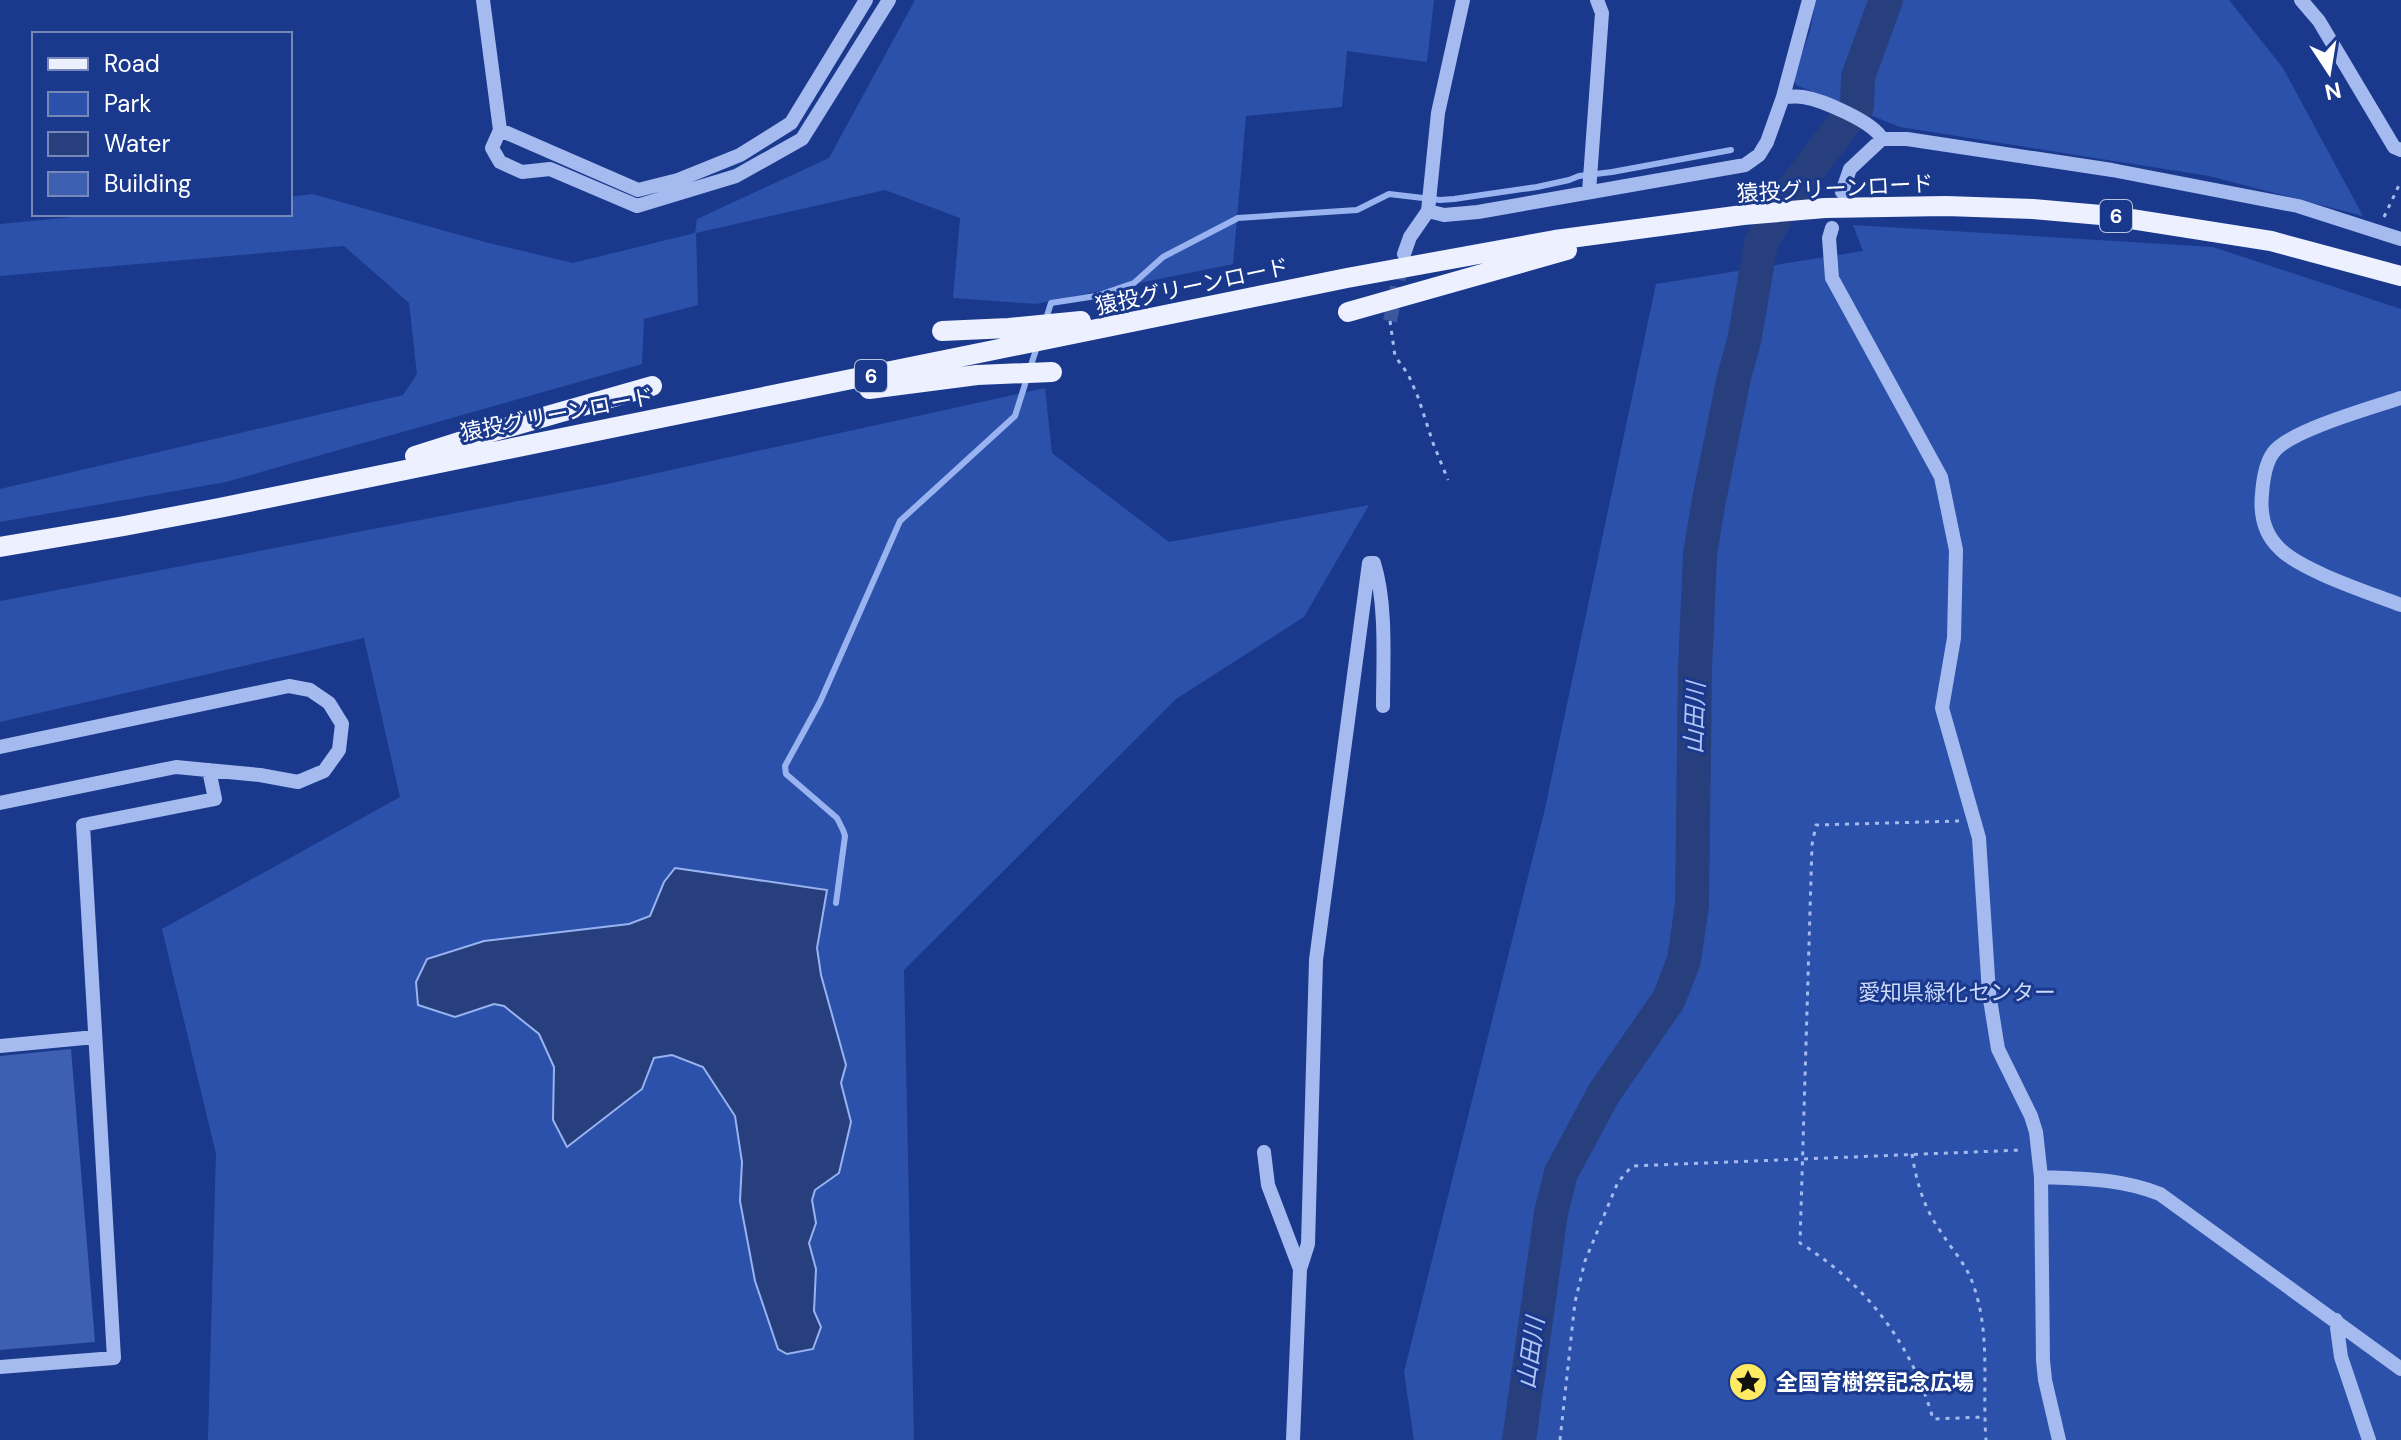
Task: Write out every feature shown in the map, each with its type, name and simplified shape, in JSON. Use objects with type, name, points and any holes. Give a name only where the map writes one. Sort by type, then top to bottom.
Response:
[{"type":"main road","name":"猿投グリーンロード","points":[[0,547],[320,487],[1347,278],[1555,240],[1743,215],[1825,208],[1946,206],[2112,216],[2271,241],[2401,276]]},
{"type":"main road","points":[[1348,312],[1656,225]]},
{"type":"main road","points":[[942,331],[1066,323],[1300,282],[1347,278]]},
{"type":"main road","points":[[542,441],[591,438],[885,386],[977,375],[1052,372]]},
{"type":"main road","points":[[320,487],[481,435],[652,386]]},
{"type":"street","points":[[483,0],[500,130],[492,148],[500,162],[522,172],[550,169],[637,206],[736,176],[802,139],[889,0]]},
{"type":"street","points":[[500,130],[638,190],[678,180],[740,155],[791,123],[866,0]]},
{"type":"street","points":[[1404,254],[1410,237],[1428,211],[1438,113],[1463,0]]},
{"type":"street","points":[[1589,192],[1602,13],[1597,0]]},
{"type":"street","points":[[1428,211],[1444,215],[1478,212],[1745,165],[1759,155],[1767,142],[1783,97],[1809,0]]},
{"type":"street","points":[[2301,0],[2319,21],[2394,147],[2401,150]]},
{"type":"street","points":[[1783,97],[1804,97],[1866,122],[1878,131],[1882,139]]},
{"type":"street","points":[[1842,192],[1850,169],[1882,139],[1907,139],[2112,170],[2298,206],[2401,239]]},
{"type":"street","points":[[1832,228],[1829,238],[1832,278],[1941,477],[1956,550],[1954,638],[1942,708],[1979,838],[1992,1024],[1998,1049],[2031,1116],[2037,1149],[2041,1177],[2043,1360],[2059,1440]]},
{"type":"street","points":[[2401,398],[2299,434],[2274,451],[2264,475],[2261,505],[2265,530],[2280,550],[2303,565],[2401,605]]},
{"type":"street","points":[[1293,1440],[1300,1269],[1308,1244],[1316,960],[1369,563],[1374,563],[1380,582],[1383,706]]},
{"type":"street","points":[[0,747],[289,686],[310,690],[329,703],[342,724],[339,750],[324,771],[298,782],[176,767],[0,803]]},
{"type":"street","points":[[0,1367],[114,1358],[83,825],[215,799],[209,770]]},
{"type":"street","points":[[0,1046],[95,1037]]},
{"type":"street","points":[[1264,1152],[1268,1185],[1300,1269]]},
{"type":"street","points":[[2041,1177],[2123,1183],[2160,1194],[2401,1369]]},
{"type":"street","points":[[2336,1320],[2341,1357],[2369,1440]]},
{"type":"path","points":[[2377,231],[2401,181]]},
{"type":"path","points":[[1390,321],[1395,356],[1408,374],[1418,397],[1448,480]]},
{"type":"path","points":[[1975,820],[1816,825],[1812,845],[1800,1243],[1842,1273],[1885,1319],[1913,1364],[1933,1419],[1985,1417]]},
{"type":"path","points":[[1560,1440],[1575,1302],[1585,1261],[1618,1182],[1632,1166],[2037,1149]]},
{"type":"path","points":[[1912,1154],[1930,1214],[1956,1251],[1975,1288],[1986,1367],[1986,1440]]},
{"type":"green space","points":[[915,0],[1434,0],[1427,62],[1347,51],[1342,107],[1246,116],[1233,264],[1036,304],[953,298],[960,218],[885,190],[696,233],[698,305],[644,319],[642,364],[226,482],[0,522],[0,489],[403,395],[417,374],[409,303],[344,246],[0,276],[0,224],[83,216],[292,216],[292,197],[312,194],[573,263],[695,233],[697,219],[829,158]]},
{"type":"green space","points":[[1816,0],[2229,0],[2283,68],[2363,216],[2209,176],[1900,127],[1796,85],[1793,78],[1810,31]]},
{"type":"green space","name":"愛知県緑化センター","points":[[1853,225],[2213,247],[2401,309],[2401,1440],[1414,1440],[1404,1372],[1544,813],[1656,284],[1863,251]]},
{"type":"green space","points":[[1045,388],[1052,453],[1169,542],[1369,505],[1304,617],[1176,699],[904,970],[914,1440],[208,1440],[216,1154],[162,929],[400,797],[364,638],[0,722],[0,601],[607,484]]},
{"type":"water","points":[[675,868],[827,890],[817,948],[821,975],[846,1065],[841,1083],[851,1122],[839,1173],[815,1190],[812,1200],[816,1223],[809,1243],[816,1269],[814,1311],[821,1327],[813,1349],[787,1354],[778,1349],[755,1281],[740,1201],[742,1162],[735,1116],[703,1067],[672,1055],[654,1058],[642,1089],[567,1147],[553,1120],[554,1067],[539,1034],[504,1006],[494,1004],[455,1017],[418,1005],[416,982],[427,959],[484,941],[629,924],[650,916],[664,882]]},
{"type":"building","points":[[71,1049],[95,1342],[0,1350],[0,1056]]},
{"type":"waterway","name":"山田川","points":[[1519,1440],[1551,1213],[1561,1173],[1604,1093],[1669,999],[1684,960],[1692,905],[1700,554],[1761,243],[1787,198],[1857,106],[1858,77],[1886,0]]},
{"type":"waterway","points":[[1045,322],[1051,303],[1096,296],[1134,283],[1163,257],[1238,218],[1357,210],[1389,194],[1454,199],[1537,187],[1579,176],[1731,150]]},
{"type":"waterway","points":[[1030,368],[1038,344]]},
{"type":"waterway","points":[[836,903],[845,836],[843,830],[837,818],[786,774],[785,766],[820,702],[900,521],[1015,416],[1027,378]]},
{"type":"tunnel","points":[[1390,321],[1402,263]]},
{"type":"place","name":"全国育樹祭記念広場","points":[[1748,1382]]}]
